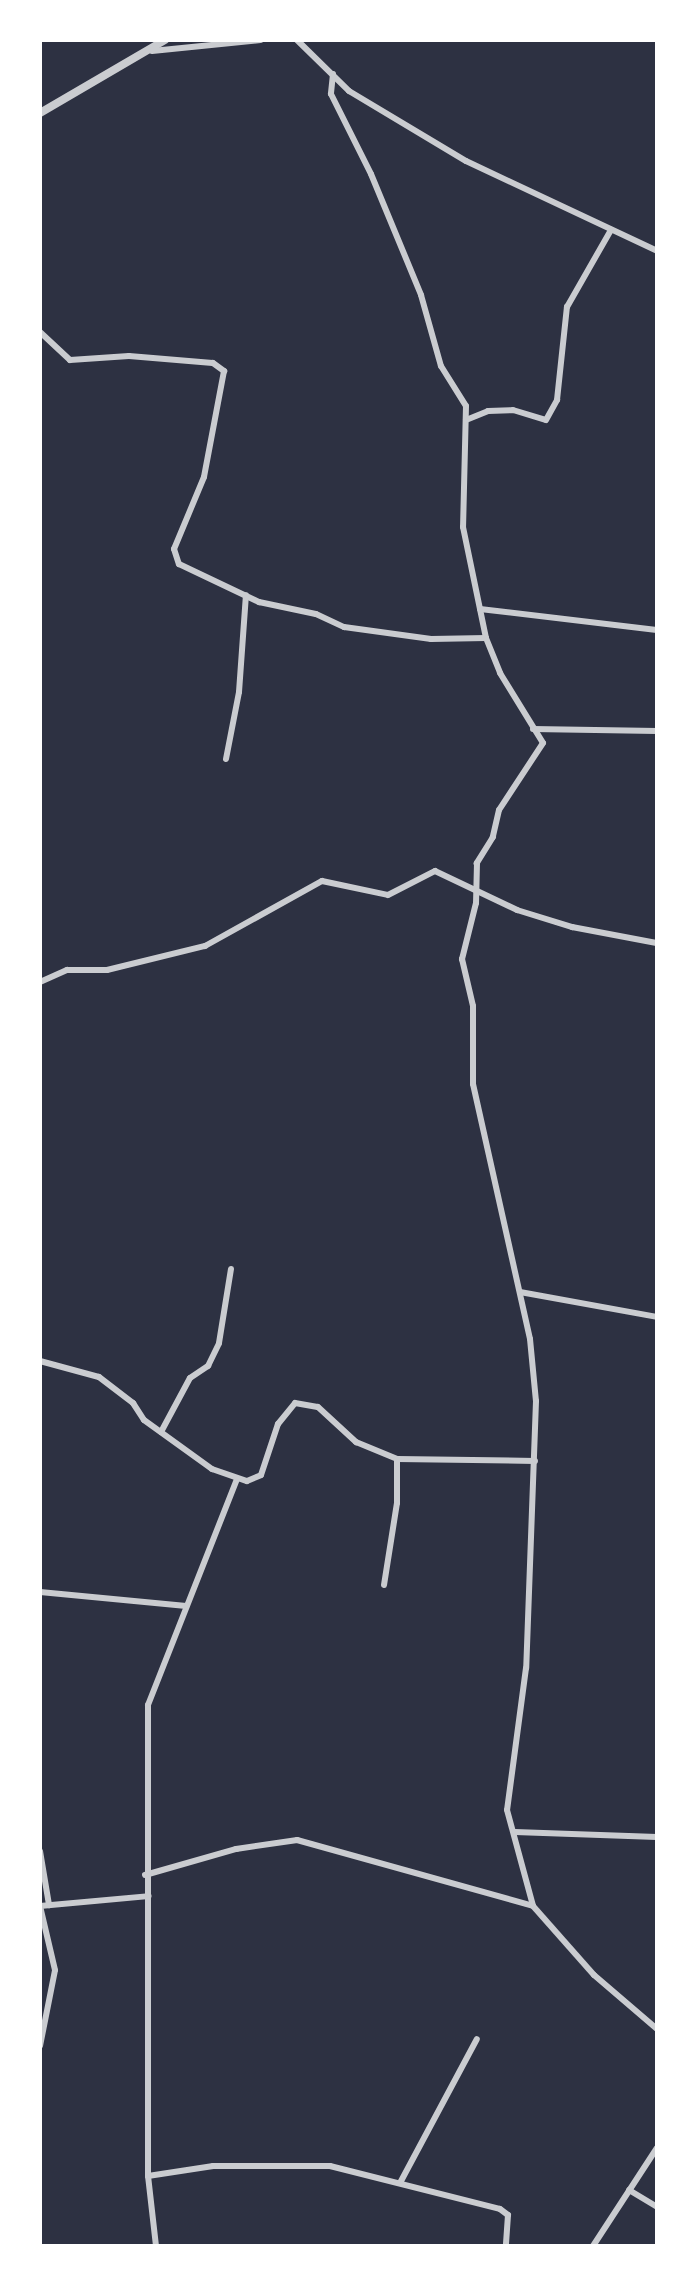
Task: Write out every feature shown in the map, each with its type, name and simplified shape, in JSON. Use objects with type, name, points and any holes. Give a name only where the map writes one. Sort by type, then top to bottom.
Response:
[{"type":"street","points":[[40,113],[152,51],[165,40]]},
{"type":"street","points":[[152,51],[260,40]]},
{"type":"street","points":[[290,40],[308,52]]},
{"type":"street","points":[[297,40],[349,91],[466,161],[657,251]]},
{"type":"street","points":[[333,74],[331,94],[371,174],[421,295],[441,366],[466,406],[463,527],[486,638],[500,673],[543,743],[499,810],[493,837],[477,863],[476,888],[462,959],[473,1006],[473,1084],[520,1292],[536,1401],[526,1668],[507,1810],[533,1906],[594,1975],[657,2029]]},
{"type":"street","points":[[466,420],[488,411],[513,410],[546,420],[557,400],[567,307],[611,230]]},
{"type":"street","points":[[40,332],[70,360],[129,356],[213,363],[224,371],[204,477],[174,549],[179,564],[246,595],[344,627],[431,639],[486,638]]},
{"type":"street","points":[[226,759],[239,692],[246,595]]},
{"type":"street","points":[[480,609],[657,630]]},
{"type":"street","points":[[533,729],[657,731]]},
{"type":"street","points":[[40,982],[67,970],[107,970],[205,946],[322,881],[388,895],[435,871],[517,910],[572,927],[657,943]]},
{"type":"street","points":[[161,1432],[190,1378],[208,1366],[219,1343],[231,1269]]},
{"type":"street","points":[[520,1292],[657,1317]]},
{"type":"street","points":[[40,1361],[99,1377],[161,1432],[212,1469],[237,1479],[261,1475],[278,1424],[295,1403],[318,1407],[356,1442],[397,1459],[535,1461]]},
{"type":"street","points":[[384,1585],[397,1503],[397,1459]]},
{"type":"street","points":[[156,2246],[148,2176],[149,1896],[145,1875],[148,1705],[237,1479]]},
{"type":"street","points":[[40,1592],[186,1606]]},
{"type":"street","points":[[515,1832],[657,1837]]},
{"type":"street","points":[[145,1875],[236,1849],[297,1840],[533,1906]]},
{"type":"street","points":[[40,1851],[49,1905]]},
{"type":"street","points":[[40,2046],[55,1970],[40,1906],[149,1896]]},
{"type":"street","points":[[400,2183],[477,2039]]},
{"type":"street","points":[[593,2246],[657,2148]]},
{"type":"street","points":[[148,2176],[213,2166],[313,2165],[400,2183],[505,2211],[506,2246]]},
{"type":"street","points":[[629,2190],[657,2207]]}]
